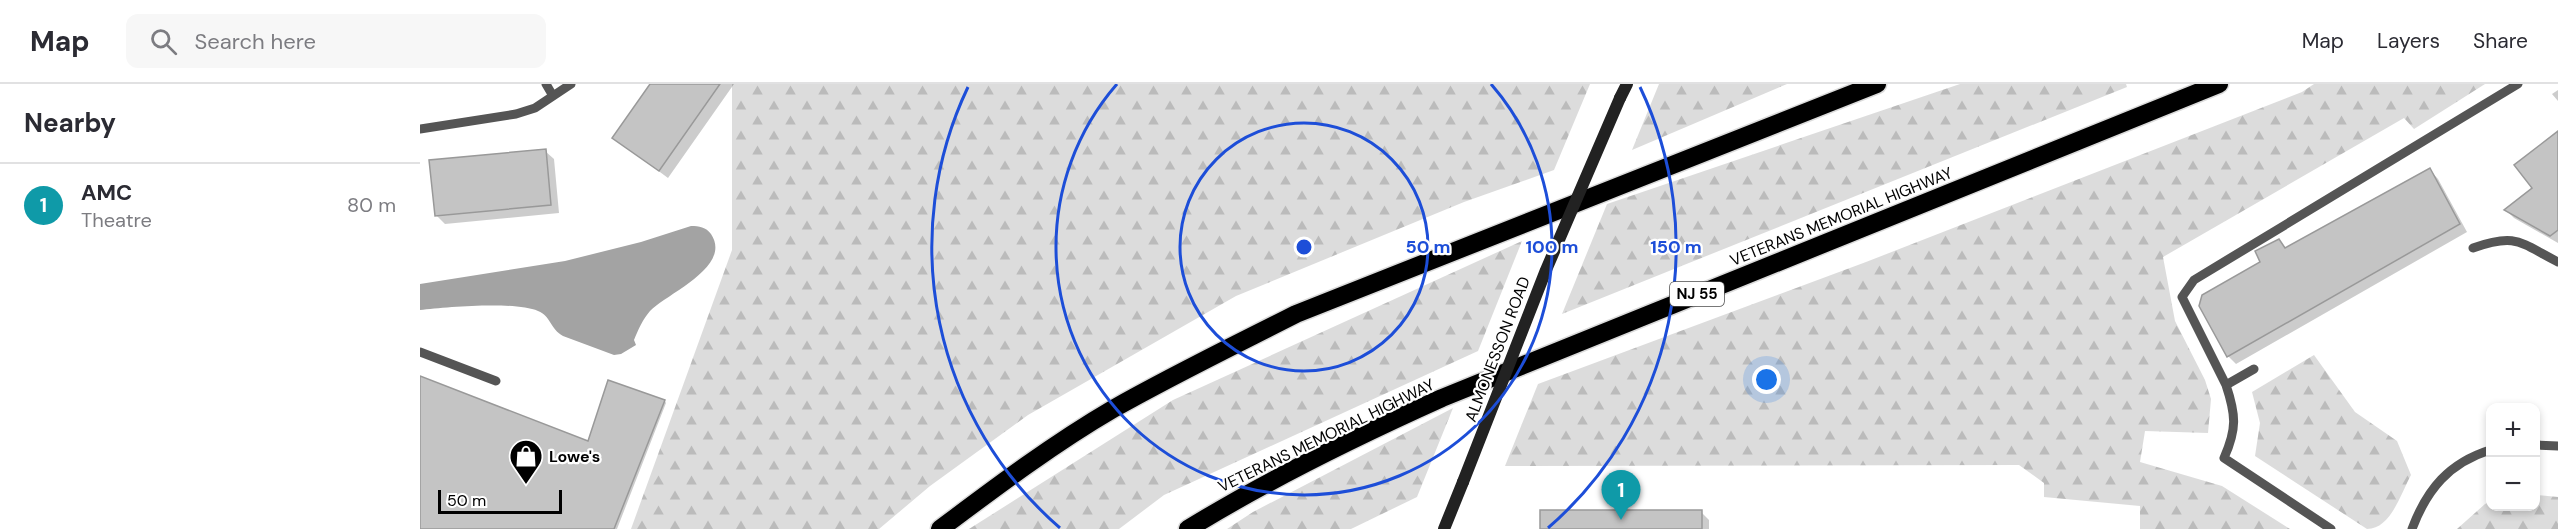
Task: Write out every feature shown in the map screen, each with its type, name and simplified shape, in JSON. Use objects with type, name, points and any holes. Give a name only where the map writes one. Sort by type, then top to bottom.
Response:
[{"type":"highway","points":[[940,529],[999,485],[1112,410],[1296,314],[1877,84]]},
{"type":"highway","name":"VETERANS MEMORIAL HIGHWAY","points":[[1188,529],[1296,468],[1442,398],[2219,84]]},
{"type":"main road","name":"ALMONESSON ROAD","points":[[1444,529],[1546,270],[1627,84]]},
{"type":"lane","points":[[546,84],[553,96]]},
{"type":"lane","points":[[420,129],[516,114],[535,108],[571,84]]},
{"type":"lane","points":[[2331,529],[2224,458],[2234,436],[2233,405],[2226,385],[2182,297],[2194,280],[2518,84]]},
{"type":"lane","points":[[2473,248],[2506,239],[2520,242],[2558,262]]},
{"type":"lane","points":[[420,352],[496,381]]},
{"type":"lane","points":[[2226,385],[2254,369]]},
{"type":"lane","points":[[2540,445],[2558,445]]},
{"type":"lane","points":[[2412,529],[2431,488],[2469,457],[2486,451]]},
{"type":"green space","points":[[732,84],[1590,84],[1554,170],[1464,202],[1236,296],[1028,415],[930,486],[879,529],[631,529],[732,250]]},
{"type":"green space","points":[[1659,84],[1787,84],[1632,150]]},
{"type":"green space","points":[[1960,84],[2126,84],[2127,87],[1562,314],[1607,204]]},
{"type":"green space","points":[[2314,84],[2485,84],[2414,129],[2404,118],[2163,257],[2175,321],[2205,380],[2211,399],[2208,433],[2145,431],[2140,462],[2222,486],[2290,529],[2140,529],[2140,506],[2044,497],[2044,483],[2019,465],[1505,466],[1538,384],[1866,262],[2302,92]]},
{"type":"green space","points":[[1522,241],[1478,351],[1164,495],[1119,529],[969,529],[1173,400]]},
{"type":"green space","points":[[2314,355],[2355,412],[2397,441],[2411,475],[2389,517],[2375,527],[2367,529],[2255,456],[2260,423],[2252,392]]},
{"type":"green space","points":[[1453,408],[1417,497],[1351,529],[1227,529],[1253,512]]},
{"type":"green space","points":[[2540,495],[2558,497],[2558,529],[2457,529],[2485,504],[2486,511],[2540,511]]},
{"type":"shaded area","points":[[691,226],[702,227],[711,234],[715,246],[713,258],[695,278],[650,311],[634,340],[636,345],[621,354],[614,355],[563,336],[555,330],[542,313],[527,308],[480,306],[420,310],[420,284],[565,261],[641,242]]},
{"type":"building","points":[[650,84],[720,84],[659,171],[612,138]]},
{"type":"building","points":[[2558,131],[2558,230],[2550,236],[2504,210],[2532,188],[2514,165]]},
{"type":"building","points":[[546,149],[551,205],[435,216],[429,160]]},
{"type":"building","points":[[2430,168],[2460,224],[2227,357],[2199,306],[2202,295],[2260,262],[2255,251],[2279,239],[2285,248]]},
{"type":"building","name":"Lowe's","points":[[420,376],[588,441],[608,380],[665,400],[614,529],[420,529]]},
{"type":"building","points":[[1540,510],[1702,510],[1702,529],[1540,529]]},
{"type":"place","name":"Lowe's","points":[[526,485]]},
{"type":"place","name":"AMC","points":[[1621,520]]}]
